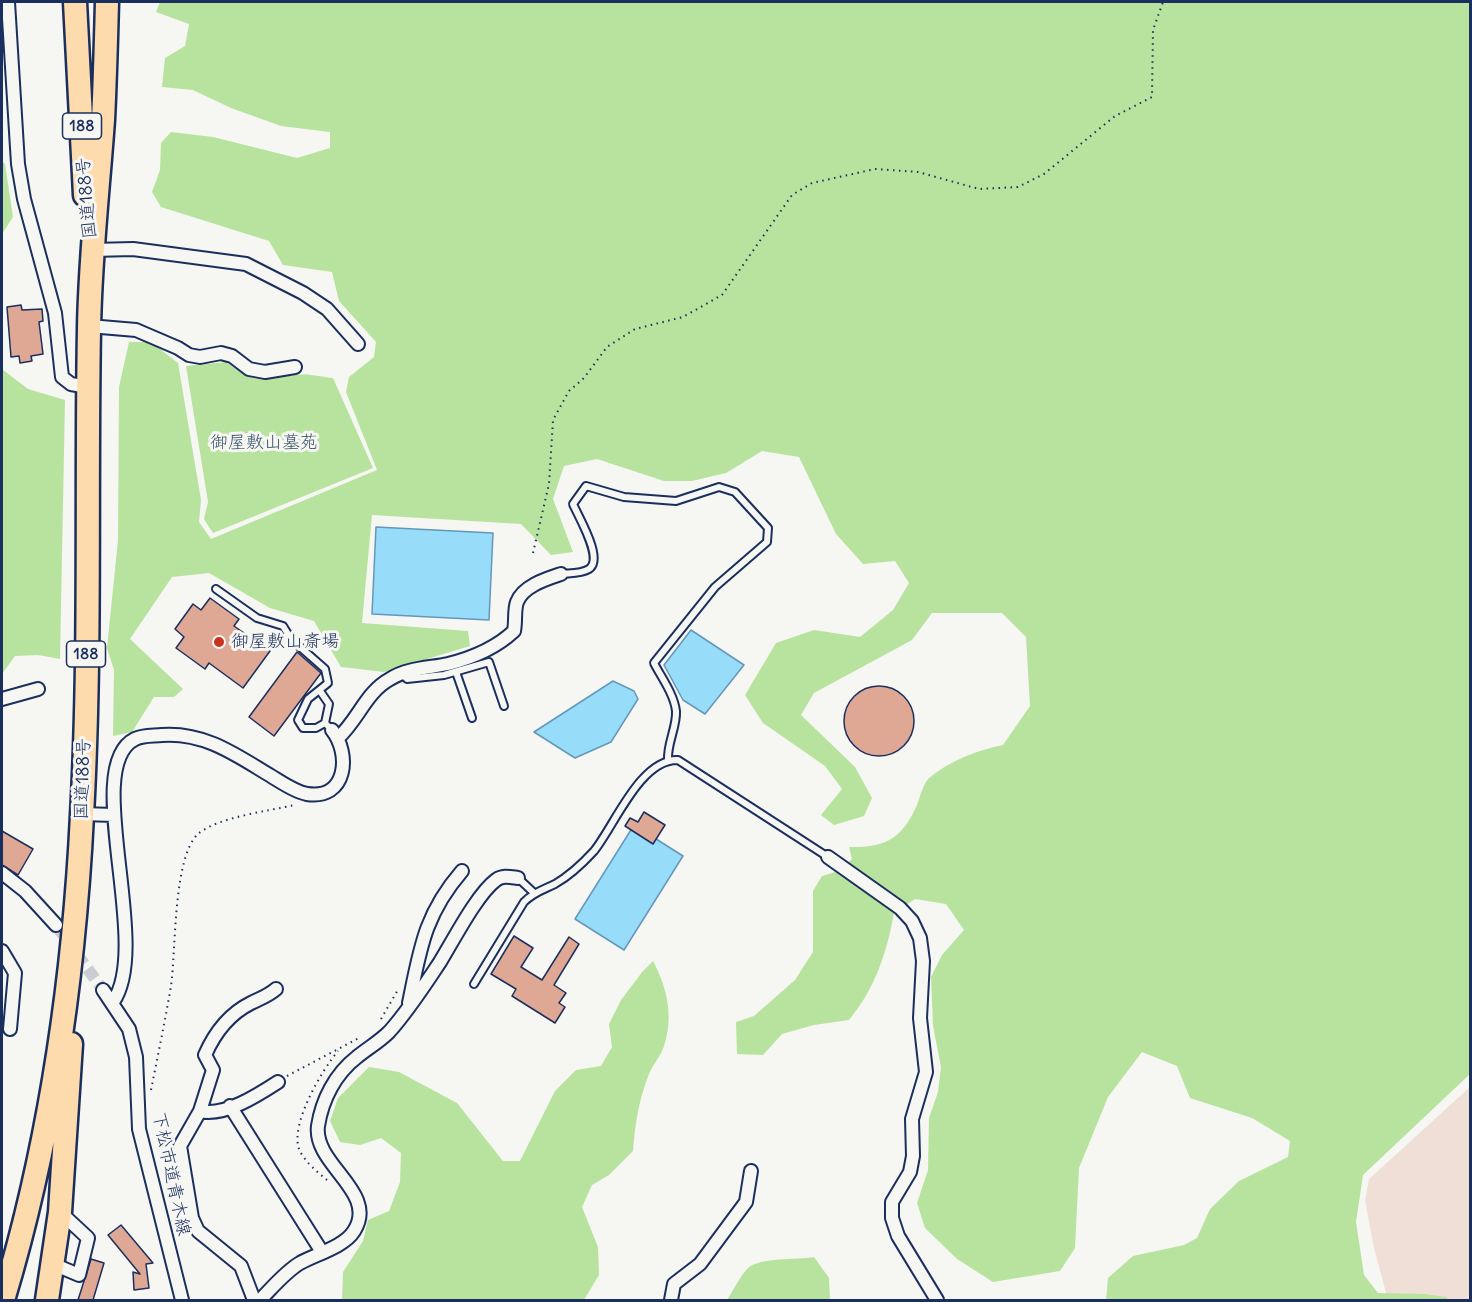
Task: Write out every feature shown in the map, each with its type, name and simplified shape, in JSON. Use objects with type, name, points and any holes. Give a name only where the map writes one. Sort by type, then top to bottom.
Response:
[{"type":"highway","name":"国道188号","points":[[75,2],[84,181],[92,250]]},
{"type":"highway","name":"国道188号","points":[[103,119],[107,2]]},
{"type":"highway","name":"国道188号","points":[[3,1300],[35,1168],[51,1089],[71,961],[82,814],[89,548],[88,387],[92,250],[115,2]]},
{"type":"highway","points":[[47,1300],[60,1212],[72,1044],[71,961]]},
{"type":"highway","points":[[2,1272],[35,1168]]},
{"type":"street","points":[[8,2],[18,164],[24,199],[55,313],[62,377],[71,384],[88,387]]},
{"type":"street","points":[[92,250],[133,249],[246,264],[303,293],[327,309],[358,344]]},
{"type":"street","points":[[89,326],[136,330],[189,355],[200,357],[221,353],[232,356],[249,369],[265,372],[295,367]]},
{"type":"street","points":[[113,1002],[121,990],[126,971],[127,935],[114,815],[113,780],[120,758],[127,746],[135,739],[146,736],[174,734],[201,738],[305,794],[318,794],[331,789],[342,775],[345,760],[332,730],[348,729],[375,689],[401,674],[479,654],[505,640],[514,630],[516,603],[521,595],[528,588],[561,574]]},
{"type":"street","points":[[2,699],[38,688]]},
{"type":"street","points":[[82,814],[114,815]]},
{"type":"street","points":[[828,857],[900,908],[912,921],[921,938],[923,962],[920,1018],[926,1072],[912,1119],[913,1156],[910,1172],[895,1196],[892,1218],[898,1236],[937,1300]]},
{"type":"street","points":[[407,1010],[424,933],[452,883],[462,871]]},
{"type":"street","points":[[2,873],[25,891],[56,926]]},
{"type":"street","points":[[260,1300],[298,1264],[354,1233],[360,1218],[357,1200],[350,1186],[326,1157],[318,1131],[321,1108],[344,1069],[374,1046],[407,1010],[463,923],[495,880],[504,876],[518,878]]},
{"type":"street","points":[[2,951],[15,973],[9,1029]]},
{"type":"street","points":[[254,1300],[241,1266],[198,1231],[192,1218],[180,1146],[200,1111],[213,1070],[205,1055],[214,1033],[245,1006],[268,996],[276,989]]},
{"type":"street","name":"下松市道青木線","points":[[103,990],[129,1029],[136,1057],[140,1119],[152,1185],[182,1300]]},
{"type":"street","points":[[200,1111],[208,1113],[230,1106],[256,1096],[278,1082]]},
{"type":"street","points":[[230,1106],[322,1252]]},
{"type":"street","points":[[671,1300],[674,1284],[700,1264],[746,1202],[751,1171]]},
{"type":"street","points":[[53,1264],[79,1275],[88,1238],[60,1212]]},
{"type":"lane","points":[[561,574],[584,571],[591,568],[595,561],[594,552],[573,504],[586,486],[624,498],[676,501],[719,487],[735,492],[768,528],[767,542],[715,587],[654,663],[672,697],[676,713],[668,759]]},
{"type":"lane","points":[[216,589],[256,618],[283,626],[291,639],[325,669],[328,683],[308,699],[298,720],[303,728],[332,730],[329,704],[320,691]]},
{"type":"lane","points":[[401,674],[407,679],[456,672],[489,662],[504,706]]},
{"type":"lane","points":[[456,672],[472,718]]},
{"type":"lane","points":[[474,984],[524,902],[533,892],[562,879],[594,851],[628,799],[653,768],[668,759],[678,760],[828,857]]},
{"type":"lane","points":[[518,878],[533,892]]},
{"type":"path","points":[[533,553],[549,484],[553,420],[569,391],[584,378],[607,347],[635,329],[683,317],[722,295],[792,195],[812,183],[875,169],[918,172],[979,189],[1018,187],[1044,174],[1115,116],[1152,97],[1153,30],[1163,2]]},
{"type":"path","points":[[140,1119],[147,1111],[171,984],[176,917],[185,858],[198,834],[251,812],[300,803],[305,794]]},
{"type":"path","points":[[379,1023],[400,984]]},
{"type":"path","points":[[278,1082],[360,1038]]},
{"type":"shaded area","points":[[1470,1087],[1470,1300],[1388,1300],[1374,1248],[1365,1200],[1369,1179]]},
{"type":"green space","points":[[160,2],[1470,2],[1470,1074],[1363,1175],[1356,1222],[1364,1275],[1378,1293],[1424,1294],[1446,1297],[1448,1300],[1106,1300],[1108,1278],[1133,1256],[1184,1245],[1197,1238],[1210,1209],[1239,1181],[1288,1157],[1290,1141],[1252,1118],[1190,1098],[1177,1066],[1142,1052],[1108,1097],[1079,1168],[1075,1248],[1060,1271],[993,1282],[957,1259],[925,1228],[917,1203],[928,1170],[929,1118],[938,1092],[941,1067],[933,1026],[931,977],[942,955],[964,930],[946,904],[915,899],[894,913],[879,969],[866,996],[849,1020],[814,1025],[782,1034],[763,1055],[737,1054],[736,1022],[754,1016],[795,980],[813,952],[813,891],[822,876],[839,871],[852,859],[849,847],[873,846],[891,839],[911,817],[928,779],[964,757],[1003,745],[1030,706],[1026,637],[1002,613],[932,613],[912,640],[814,693],[801,715],[855,767],[872,798],[864,816],[834,825],[821,815],[842,789],[825,766],[763,723],[745,695],[776,643],[814,630],[860,637],[893,610],[909,583],[895,561],[863,564],[836,534],[799,457],[762,451],[726,473],[692,481],[664,481],[597,459],[564,466],[553,499],[573,552],[551,555],[521,524],[372,515],[362,623],[468,631],[470,646],[384,672],[341,667],[314,621],[270,608],[209,573],[172,577],[130,639],[183,689],[174,697],[154,697],[132,732],[113,736],[114,670],[107,648],[118,540],[119,387],[129,342],[151,342],[178,363],[201,500],[199,522],[211,539],[377,470],[346,392],[349,377],[374,357],[376,342],[339,301],[332,272],[283,265],[269,241],[161,207],[152,192],[160,170],[161,143],[171,132],[213,137],[297,158],[330,148],[330,132],[281,126],[231,108],[193,90],[162,87],[165,58],[185,46],[189,24],[156,12]]},
{"type":"green space","points":[[2,161],[5,164],[13,217],[2,234]]},
{"type":"green space","name":"御屋敷山墓苑","points":[[226,362],[245,374],[259,379],[301,375],[333,378],[373,468],[213,533],[204,519],[208,502],[186,366]]},
{"type":"green space","points":[[2,369],[28,389],[65,400],[60,659],[38,655],[15,656],[2,674]]},
{"type":"green space","points":[[653,961],[662,981],[667,1002],[669,1013],[667,1035],[663,1050],[651,1070],[643,1093],[636,1121],[633,1151],[609,1175],[592,1185],[582,1207],[598,1247],[599,1275],[584,1300],[342,1300],[343,1272],[363,1241],[368,1220],[389,1211],[400,1182],[401,1153],[381,1138],[360,1145],[340,1142],[330,1121],[338,1098],[369,1067],[399,1072],[457,1103],[503,1161],[520,1161],[555,1091],[576,1070],[601,1066],[612,1047],[609,1024],[621,1000]]},
{"type":"green space","points":[[814,1257],[829,1278],[830,1300],[727,1300],[742,1275],[754,1264],[770,1260]]},
{"type":"water","points":[[376,527],[493,533],[489,620],[372,614]]},
{"type":"water","points":[[691,630],[744,665],[705,714],[683,700],[664,665]]},
{"type":"water","points":[[613,681],[634,691],[638,699],[611,742],[575,758],[534,732]]},
{"type":"water","points":[[634,825],[683,856],[624,950],[575,919]]},
{"type":"building","points":[[21,305],[22,310],[42,309],[43,321],[39,322],[43,354],[31,356],[32,361],[20,363],[19,356],[11,357],[7,307]]},
{"type":"building","name":"御屋敷山斎場","points":[[210,598],[239,619],[234,626],[270,651],[243,688],[209,663],[205,669],[176,648],[184,637],[175,629],[193,604],[201,610]]},
{"type":"building","points":[[297,652],[321,673],[274,736],[249,717]]},
{"type":"building","points":[[872,686],[886,686],[899,691],[909,701],[914,721],[909,741],[899,751],[886,756],[872,756],[859,751],[849,741],[844,728],[844,714],[849,701],[859,691]]},
{"type":"building","points":[[644,812],[665,825],[653,844],[625,826],[630,818],[638,822]]},
{"type":"building","points":[[2,831],[33,849],[18,875],[2,865]]},
{"type":"building","points":[[514,936],[533,948],[521,967],[542,980],[569,937],[579,944],[554,985],[566,993],[559,1003],[565,1007],[555,1023],[512,996],[516,989],[491,974]]},
{"type":"building","points":[[121,1225],[153,1263],[146,1264],[149,1288],[134,1290],[133,1272],[140,1274],[108,1235]]},
{"type":"building","points":[[91,1259],[104,1263],[93,1300],[78,1300]]},
{"type":"tunnel","points":[[56,925],[103,990]]},
{"type":"place","name":"御屋敷山斎場","points":[[219,642]]}]
